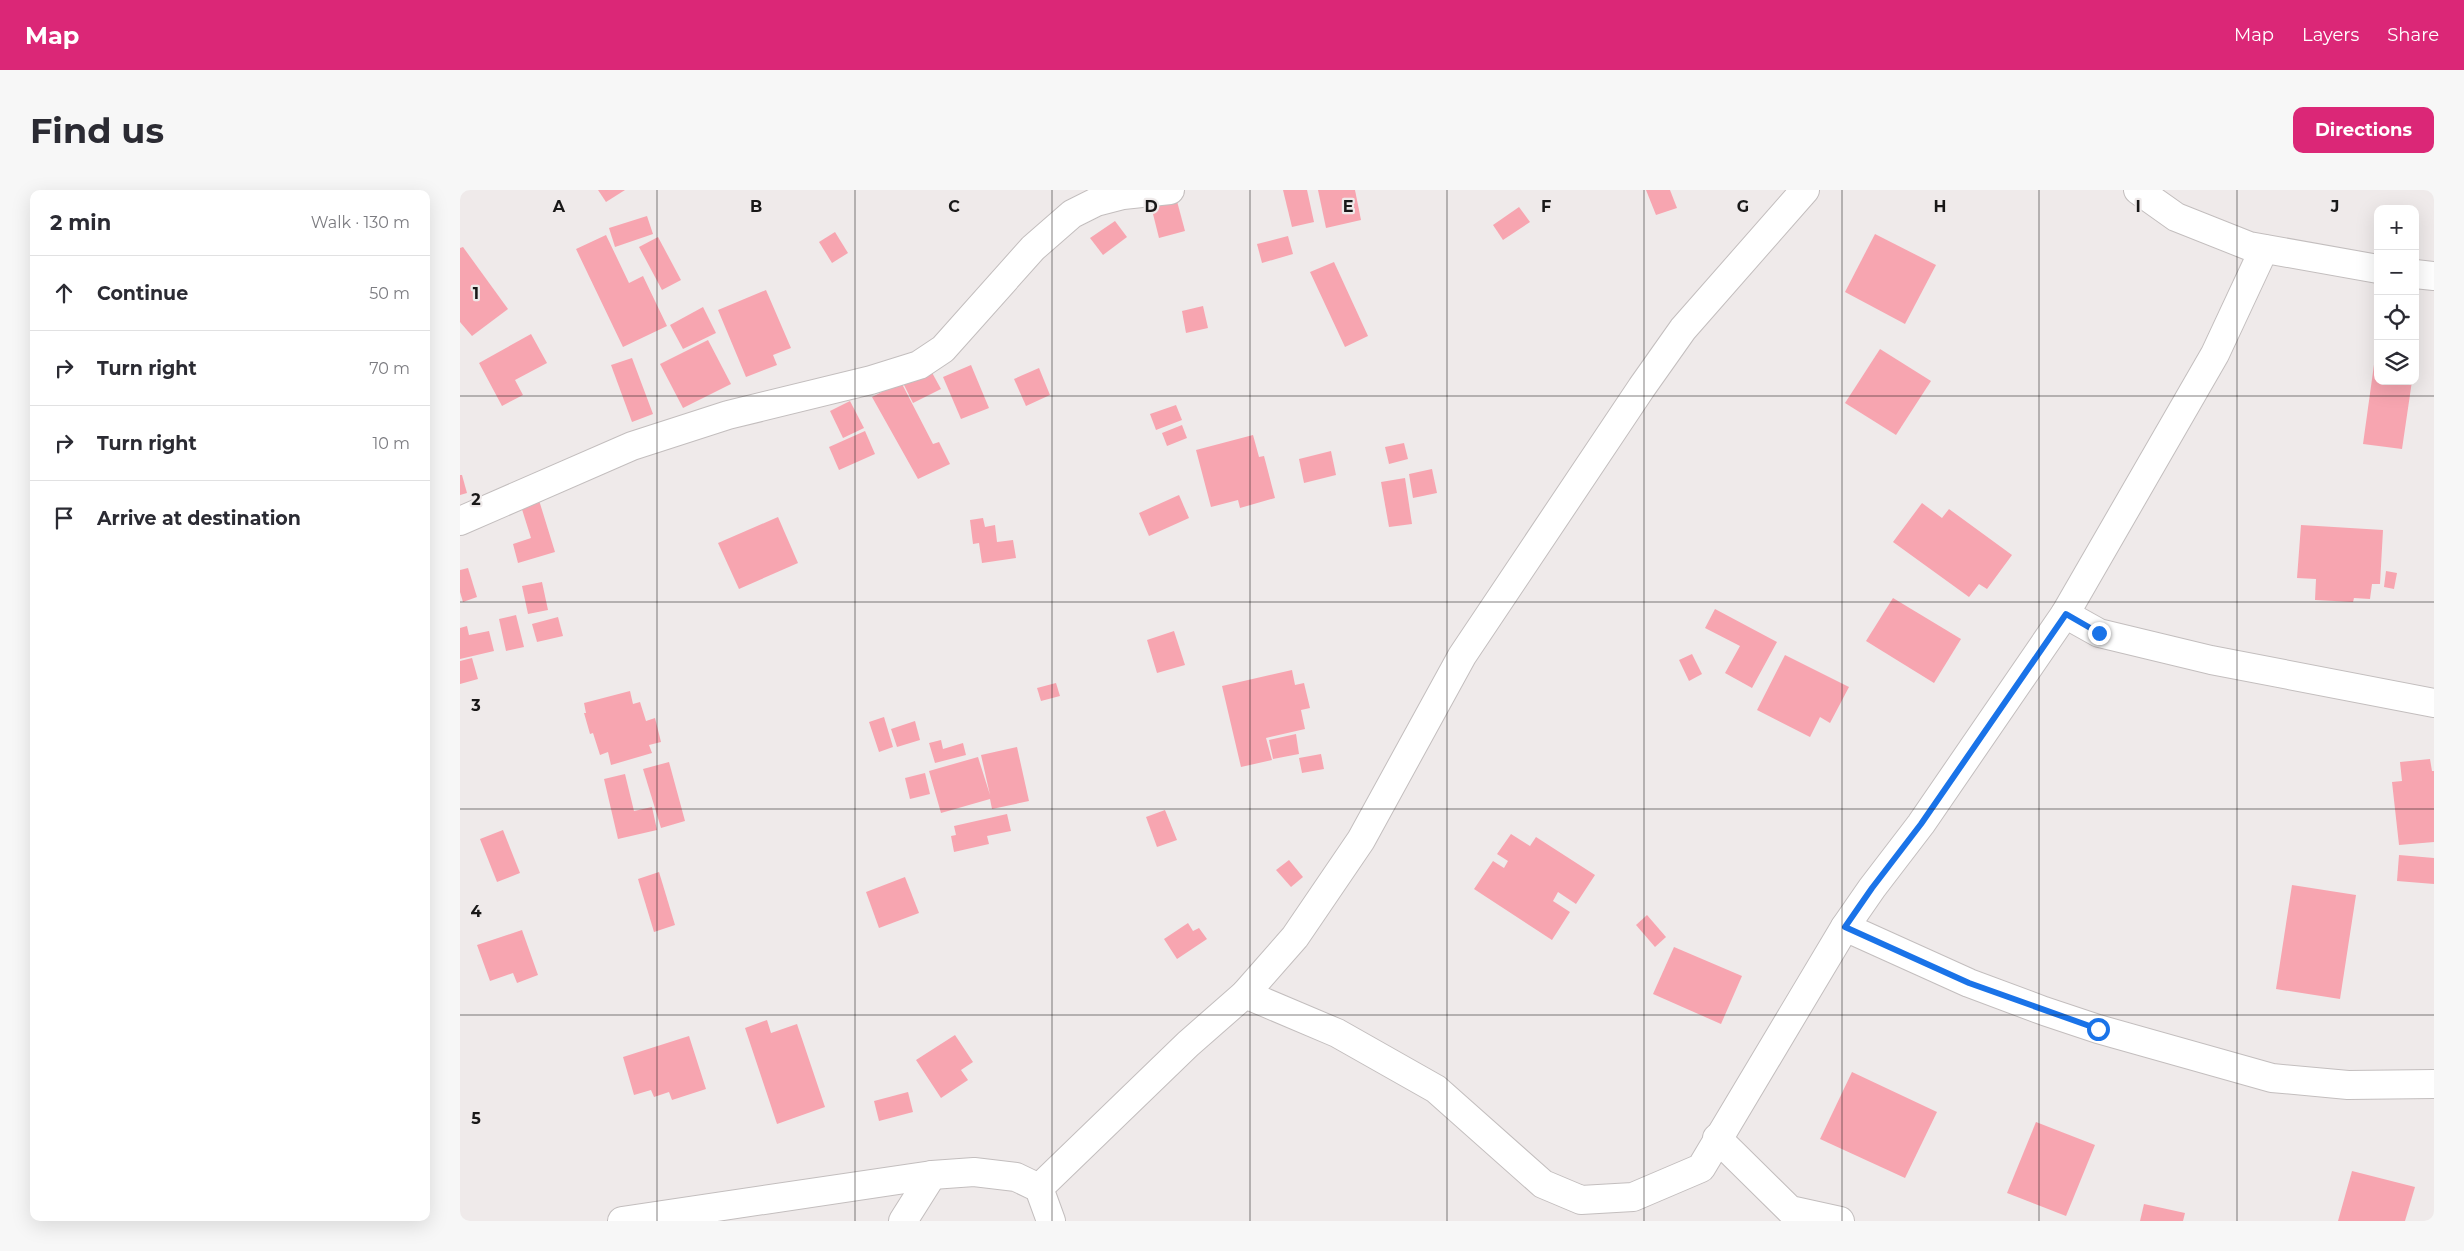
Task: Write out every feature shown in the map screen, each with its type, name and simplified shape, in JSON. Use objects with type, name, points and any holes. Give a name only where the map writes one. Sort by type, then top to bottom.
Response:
[{"type":"street","points":[[460,521],[632,446],[728,415],[871,380],[919,364],[943,349],[1033,248],[1072,214],[1096,202],[1123,195],[1170,190]]},
{"type":"street","points":[[1039,1188],[1188,1044],[1245,994],[1295,937],[1362,840],[1462,656],[1642,387],[1683,329],[1805,190]]},
{"type":"street","points":[[2138,190],[2176,217],[2249,246],[2374,268]]},
{"type":"street","points":[[1245,994],[1337,1033],[1436,1089],[1543,1184],[1581,1200],[1633,1197],[1701,1168],[1717,1138],[1845,927],[1921,824],[2066,614],[2215,354],[2264,249]]},
{"type":"street","points":[[2419,274],[2434,276]]},
{"type":"street","points":[[2066,614],[2099,633],[2201,658],[2434,703]]},
{"type":"street","points":[[1845,927],[1969,983],[2044,1011],[2098,1029],[2272,1078],[2348,1084],[2434,1084]]},
{"type":"street","points":[[1717,1138],[1790,1210],[1840,1221]]},
{"type":"street","points":[[622,1221],[932,1175],[974,1172],[1016,1177],[1039,1188],[1051,1221]]},
{"type":"street","points":[[903,1221],[932,1175]]},
{"type":"building","points":[[598,190],[625,190],[606,202]]},
{"type":"building","points":[[1147,190],[1174,190],[1185,231],[1159,238]]},
{"type":"building","points":[[1283,190],[1307,190],[1314,222],[1292,227]]},
{"type":"building","points":[[1318,190],[1355,190],[1361,220],[1326,228]]},
{"type":"building","points":[[1646,190],[1670,190],[1677,208],[1656,215]]},
{"type":"building","points":[[1519,207],[1530,222],[1503,240],[1493,225]]},
{"type":"building","points":[[647,216],[653,234],[615,247],[609,228]]},
{"type":"building","points":[[1115,221],[1127,237],[1103,255],[1090,238]]},
{"type":"building","points":[[835,232],[848,253],[832,263],[819,242]]},
{"type":"building","points":[[1875,234],[1936,265],[1905,324],[1845,292]]},
{"type":"building","points":[[606,235],[629,283],[643,276],[667,326],[623,347],[576,249]]},
{"type":"building","points":[[1288,236],[1293,254],[1262,263],[1257,244]]},
{"type":"building","points":[[658,237],[681,280],[662,290],[639,247]]},
{"type":"building","points":[[463,247],[508,309],[472,336],[460,322],[460,248]]},
{"type":"building","points":[[1334,262],[1368,336],[1345,347],[1310,272]]},
{"type":"building","points":[[766,290],[791,348],[773,355],[777,365],[746,377],[718,310]]},
{"type":"building","points":[[1203,306],[1208,328],[1186,333],[1182,311]]},
{"type":"building","points":[[703,307],[716,333],[683,349],[670,325]]},
{"type":"building","points":[[531,334],[547,363],[515,380],[523,395],[502,406],[479,363]]},
{"type":"building","points":[[708,340],[731,384],[683,408],[660,364]]},
{"type":"building","points":[[1880,349],[1931,381],[1896,435],[1845,403]]},
{"type":"building","points":[[632,358],[653,414],[632,422],[611,365]]},
{"type":"building","points":[[971,365],[989,408],[961,419],[943,377]]},
{"type":"building","points":[[2374,365],[2374,385],[2411,385],[2402,449],[2363,444]]},
{"type":"building","points":[[1039,368],[1050,395],[1026,406],[1014,379]]},
{"type":"building","points":[[930,369],[941,389],[913,403],[903,383]]},
{"type":"building","points":[[901,382],[933,444],[939,442],[950,464],[918,479],[872,397]]},
{"type":"building","points":[[850,401],[864,428],[843,438],[830,411]]},
{"type":"building","points":[[1176,405],[1182,420],[1156,430],[1150,414]]},
{"type":"building","points":[[1182,425],[1187,438],[1167,446],[1162,433]]},
{"type":"building","points":[[865,431],[875,454],[839,470],[829,447]]},
{"type":"building","points":[[1253,435],[1259,457],[1264,456],[1275,498],[1240,508],[1238,500],[1211,507],[1196,450]]},
{"type":"building","points":[[1404,443],[1408,459],[1389,464],[1385,447]]},
{"type":"building","points":[[1331,451],[1336,475],[1304,483],[1299,459]]},
{"type":"building","points":[[1432,469],[1437,493],[1413,498],[1409,474]]},
{"type":"building","points":[[460,475],[462,475],[467,493],[460,495]]},
{"type":"building","points":[[1405,478],[1412,524],[1389,527],[1381,482]]},
{"type":"building","points":[[1179,495],[1189,518],[1149,536],[1139,513]]},
{"type":"building","points":[[538,497],[555,552],[518,563],[513,544],[531,538],[520,503]]},
{"type":"building","points":[[1922,503],[1942,518],[1949,509],[2012,555],[1987,589],[1979,584],[1969,597],[1893,542]]},
{"type":"building","points":[[778,517],[798,563],[739,589],[718,543]]},
{"type":"building","points":[[983,518],[985,527],[995,525],[997,542],[1013,540],[1016,558],[982,563],[979,543],[973,544],[970,520]]},
{"type":"building","points":[[2301,525],[2383,530],[2380,584],[2372,584],[2370,599],[2354,598],[2353,602],[2315,600],[2316,579],[2297,578]]},
{"type":"building","points":[[468,568],[477,597],[463,602],[460,592],[460,570]]},
{"type":"building","points":[[2386,571],[2397,573],[2394,589],[2384,587]]},
{"type":"building","points":[[542,582],[548,610],[528,614],[522,586]]},
{"type":"building","points":[[1893,598],[1961,639],[1934,683],[1866,641]]},
{"type":"building","points":[[1715,609],[1777,642],[1752,688],[1725,673],[1740,646],[1705,628]]},
{"type":"building","points":[[516,615],[524,647],[506,651],[499,619]]},
{"type":"building","points":[[558,617],[563,636],[537,642],[532,624]]},
{"type":"building","points":[[467,626],[469,635],[489,631],[494,651],[460,659],[460,628]]},
{"type":"building","points":[[1174,631],[1185,665],[1157,673],[1147,640]]},
{"type":"building","points":[[1692,654],[1702,674],[1689,681],[1679,660]]},
{"type":"building","points":[[1785,655],[1849,687],[1830,723],[1820,717],[1810,737],[1757,710]]},
{"type":"building","points":[[472,658],[478,679],[460,684],[460,661]]},
{"type":"building","points":[[1292,670],[1295,685],[1304,683],[1310,708],[1301,710],[1305,729],[1266,738],[1272,760],[1241,767],[1222,686]]},
{"type":"building","points":[[1056,683],[1060,696],[1041,701],[1037,688]]},
{"type":"building","points":[[630,691],[633,704],[640,702],[646,721],[655,718],[661,742],[649,745],[652,753],[611,765],[608,752],[600,755],[593,733],[590,734],[584,713],[586,713],[584,703]]},
{"type":"building","points":[[884,717],[893,747],[879,752],[869,722]]},
{"type":"building","points":[[915,721],[920,740],[897,747],[891,729]]},
{"type":"building","points":[[1296,734],[1299,754],[1273,759],[1269,740]]},
{"type":"building","points":[[941,740],[943,749],[963,743],[966,755],[935,763],[929,743]]},
{"type":"building","points":[[1017,747],[1029,801],[992,809],[990,799],[941,813],[929,771],[978,757],[990,795],[981,755]]},
{"type":"building","points":[[1321,754],[1324,769],[1302,773],[1299,758]]},
{"type":"building","points":[[2430,759],[2432,771],[2434,771],[2434,842],[2399,845],[2392,782],[2402,781],[2400,762]]},
{"type":"building","points":[[669,762],[685,821],[661,828],[643,769]]},
{"type":"building","points":[[925,773],[930,794],[910,799],[905,778]]},
{"type":"building","points":[[625,774],[634,811],[652,807],[657,830],[618,839],[604,779]]},
{"type":"building","points":[[1165,810],[1177,840],[1157,847],[1146,817]]},
{"type":"building","points":[[1007,814],[1011,831],[987,836],[989,844],[954,852],[951,836],[956,835],[954,826]]},
{"type":"building","points":[[503,830],[520,873],[497,882],[480,839]]},
{"type":"building","points":[[1511,834],[1530,846],[1536,837],[1595,875],[1576,904],[1558,892],[1553,901],[1570,912],[1552,940],[1474,889],[1493,861],[1504,868],[1508,861],[1497,854]]},
{"type":"building","points":[[2399,855],[2434,858],[2434,884],[2397,881]]},
{"type":"building","points":[[1289,860],[1303,877],[1291,887],[1276,870]]},
{"type":"building","points":[[659,872],[675,925],[654,932],[638,879]]},
{"type":"building","points":[[905,877],[919,913],[879,928],[866,892]]},
{"type":"building","points":[[2292,885],[2356,895],[2340,999],[2276,989]]},
{"type":"building","points":[[1647,915],[1666,937],[1655,947],[1636,925]]},
{"type":"building","points":[[1188,923],[1193,931],[1199,928],[1207,939],[1177,959],[1164,939]]},
{"type":"building","points":[[522,930],[538,975],[517,983],[513,973],[490,981],[477,945]]},
{"type":"building","points":[[1674,947],[1742,976],[1721,1024],[1653,994]]},
{"type":"building","points":[[767,1020],[771,1033],[797,1024],[825,1107],[777,1124],[745,1028]]},
{"type":"building","points":[[955,1035],[973,1062],[961,1070],[968,1080],[941,1098],[916,1060]]},
{"type":"building","points":[[689,1036],[706,1089],[672,1100],[669,1092],[654,1097],[651,1090],[634,1095],[623,1057]]},
{"type":"building","points":[[1852,1072],[1937,1112],[1905,1178],[1820,1139]]},
{"type":"building","points":[[908,1092],[913,1112],[879,1121],[874,1101]]},
{"type":"building","points":[[2036,1122],[2095,1145],[2066,1216],[2007,1193]]},
{"type":"building","points":[[2352,1171],[2415,1187],[2405,1221],[2338,1221]]},
{"type":"building","points":[[2144,1204],[2185,1213],[2183,1221],[2140,1221]]},
{"type":"route","points":[[2098,1029],[1969,983],[1845,927],[1921,824],[2066,614],[2099,633]]}]
